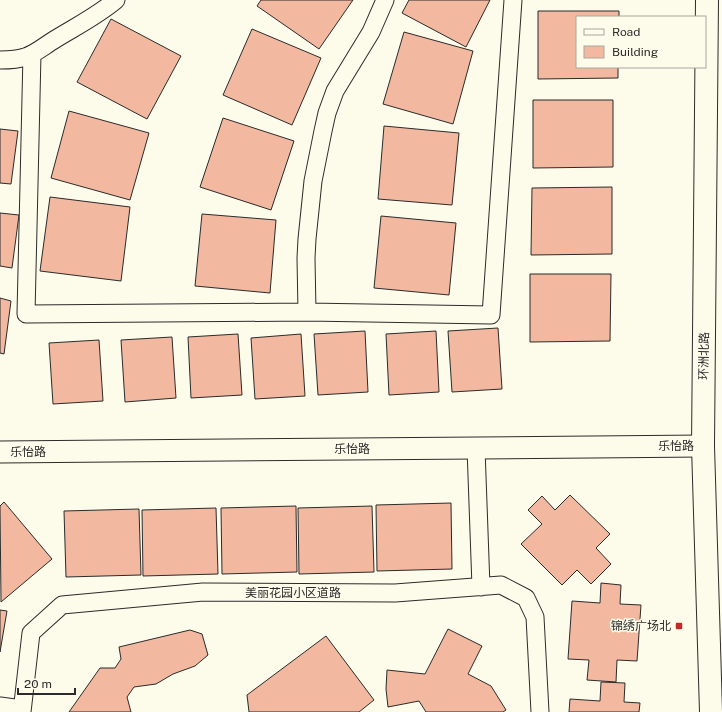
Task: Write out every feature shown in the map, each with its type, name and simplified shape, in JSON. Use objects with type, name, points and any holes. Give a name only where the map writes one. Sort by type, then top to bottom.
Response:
[{"type":"main road","name":"环洲北路","points":[[708,0],[703,446],[710,712]]},
{"type":"street","points":[[0,60],[24,58],[32,54],[70,30],[91,19],[116,0]]},
{"type":"street","points":[[307,312],[306,258],[312,181],[327,113],[336,91],[371,32],[385,0]]},
{"type":"street","points":[[32,54],[26,314],[307,312],[491,315],[513,0]]},
{"type":"street","name":"乐怡路","points":[[0,452],[703,446]]},
{"type":"street","points":[[476,448],[481,587]]},
{"type":"street","name":"美丽花园小区道路","points":[[22,710],[31,633],[62,605],[203,592],[395,593],[501,585],[526,598],[535,617],[540,712]]},
{"type":"street","points":[[0,706],[22,710]]},
{"type":"building","points":[[261,0],[353,0],[319,49],[257,6]]},
{"type":"building","points":[[409,0],[490,0],[466,47],[402,13]]},
{"type":"building","points":[[538,11],[619,11],[619,16],[576,16],[576,68],[618,68],[618,78],[538,79]]},
{"type":"building","points":[[111,19],[181,56],[147,119],[77,82]]},
{"type":"building","points":[[252,29],[321,58],[292,125],[223,95]]},
{"type":"building","points":[[404,32],[473,51],[453,124],[383,104]]},
{"type":"building","points":[[533,100],[613,100],[613,167],[533,168]]},
{"type":"building","points":[[69,111],[149,133],[130,200],[51,178]]},
{"type":"building","points":[[223,118],[294,141],[271,210],[200,187]]},
{"type":"building","points":[[384,126],[459,133],[452,205],[378,199]]},
{"type":"building","points":[[0,129],[18,131],[11,184],[0,183]]},
{"type":"building","points":[[612,187],[612,254],[531,255],[532,188]]},
{"type":"building","points":[[50,197],[130,207],[121,281],[40,271]]},
{"type":"building","points":[[0,213],[19,215],[12,268],[0,266]]},
{"type":"building","points":[[202,214],[276,220],[270,293],[195,286]]},
{"type":"building","points":[[381,216],[456,223],[449,295],[374,288]]},
{"type":"building","points":[[530,274],[611,274],[610,341],[530,342]]},
{"type":"building","points":[[0,298],[11,301],[4,354],[0,353]]},
{"type":"building","points":[[498,328],[502,389],[452,392],[448,331]]},
{"type":"building","points":[[365,331],[368,392],[318,395],[314,334]]},
{"type":"building","points":[[436,331],[439,392],[389,395],[386,334]]},
{"type":"building","points":[[238,334],[242,395],[191,398],[188,337]]},
{"type":"building","points":[[301,334],[305,396],[255,399],[251,338]]},
{"type":"building","points":[[172,337],[176,398],[125,402],[121,340]]},
{"type":"building","points":[[99,340],[103,401],[53,404],[49,343]]},
{"type":"building","points":[[570,495],[610,534],[596,548],[611,564],[591,584],[577,570],[562,585],[521,544],[542,524],[528,510],[542,496],[555,510]]},
{"type":"building","points":[[4,502],[52,559],[1,602],[0,506]]},
{"type":"building","points":[[451,503],[452,569],[377,571],[376,505]]},
{"type":"building","points":[[296,506],[297,572],[222,574],[221,508]]},
{"type":"building","points":[[372,506],[374,572],[299,574],[298,508]]},
{"type":"building","points":[[216,508],[218,574],[143,576],[142,510]]},
{"type":"building","points":[[139,509],[141,575],[66,577],[64,511]]},
{"type":"building","points":[[601,583],[621,585],[620,604],[641,605],[637,661],[617,660],[616,682],[587,680],[589,660],[568,659],[572,601],[600,603]]},
{"type":"building","points":[[0,610],[7,611],[0,652]]},
{"type":"building","points":[[448,629],[482,646],[468,674],[491,686],[506,710],[503,712],[426,712],[419,701],[388,707],[386,689],[387,670],[425,674]]},
{"type":"building","points":[[190,630],[202,634],[208,655],[195,666],[173,674],[156,684],[134,687],[127,697],[131,712],[69,712],[100,668],[115,668],[121,659],[119,647]]},
{"type":"building","points":[[326,636],[374,700],[359,712],[249,712],[247,695]]},
{"type":"building","points":[[601,682],[625,683],[624,702],[640,703],[639,712],[569,712],[570,699],[600,701]]},
{"type":"place","name":"锦绣广场北","points":[[679,626]]}]
